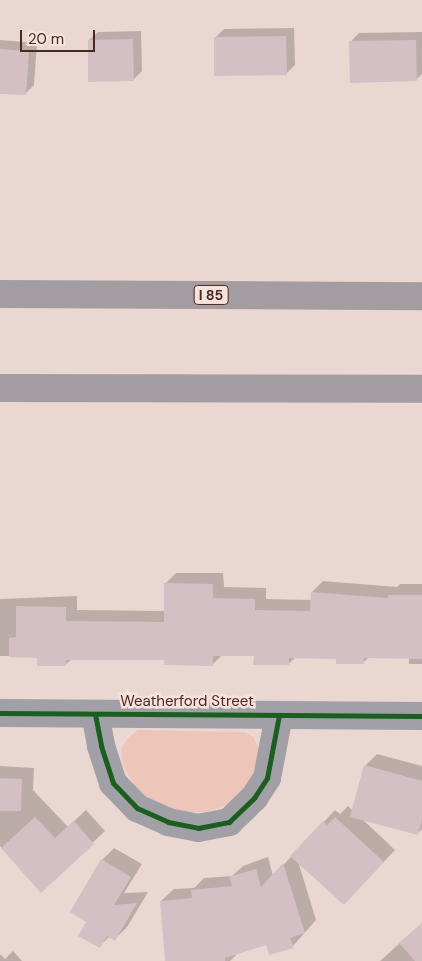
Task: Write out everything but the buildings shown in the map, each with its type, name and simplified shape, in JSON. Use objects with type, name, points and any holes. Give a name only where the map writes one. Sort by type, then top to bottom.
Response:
[{"type":"highway","name":"I 85","points":[[0,294],[422,296]]},
{"type":"highway","points":[[0,388],[422,389]]},
{"type":"street","name":"Weatherford Street","points":[[0,713],[422,716]]},
{"type":"street","points":[[95,714],[101,746],[113,783],[137,808],[168,822],[198,828],[229,822],[254,798],[268,778],[279,715]]},
{"type":"shaded area","points":[[138,730],[245,732],[253,737],[260,751],[258,769],[245,789],[228,805],[205,812],[177,813],[155,805],[136,789],[123,765],[121,749],[128,738]]},
{"type":"cycle path","points":[[0,713],[422,716]]},
{"type":"cycle path","points":[[95,714],[101,746],[113,783],[137,808],[168,822],[198,828],[229,822],[254,798],[267,778],[279,715]]}]
